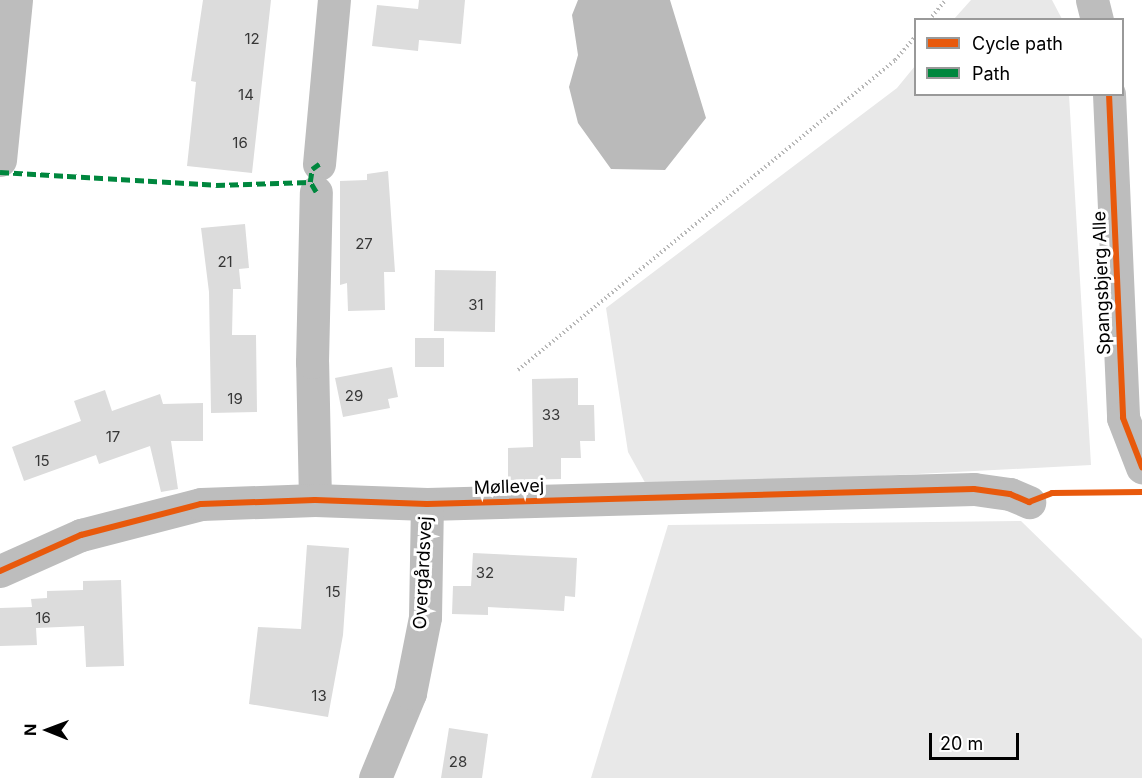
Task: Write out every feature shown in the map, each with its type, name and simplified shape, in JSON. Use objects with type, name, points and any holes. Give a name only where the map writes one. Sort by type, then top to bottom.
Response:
[{"type":"street","points":[[0,160],[16,0]]},
{"type":"street","points":[[315,500],[312,362],[318,178],[334,0]]},
{"type":"street","points":[[1092,0],[1096,18]]},
{"type":"street","name":"Spangsbjerg Alle","points":[[1109,96],[1123,418],[1142,467]]},
{"type":"street","name":"Møllevej","points":[[0,571],[81,535],[201,504],[315,500],[427,504],[974,489],[1010,494],[1029,502]]},
{"type":"street","name":"Overgårdsvej","points":[[375,778],[412,682],[425,617],[427,504]]},
{"type":"path","points":[[931,18],[946,0]]},
{"type":"path","points":[[518,370],[895,60],[914,37]]},
{"type":"shaded area","points":[[578,0],[670,0],[706,118],[665,170],[611,169],[578,123],[569,87],[578,55],[572,15]]},
{"type":"shaded area","points":[[971,0],[1052,0],[1061,18],[955,18]]},
{"type":"shaded area","points":[[914,67],[914,96],[1069,96],[1091,465],[648,488],[628,452],[606,308],[897,88]]},
{"type":"shaded area","points":[[1021,521],[1142,639],[1142,778],[591,778],[668,525]]},
{"type":"building","points":[[203,0],[271,0],[252,173],[187,166],[196,82],[191,81]]},
{"type":"building","points":[[419,0],[465,0],[461,44],[419,40],[418,51],[372,46],[377,5],[418,9]]},
{"type":"building","points":[[388,171],[395,272],[384,272],[385,310],[348,311],[347,283],[340,285],[340,181],[367,180],[367,174]]},
{"type":"building","points":[[245,224],[249,268],[239,269],[241,289],[233,289],[232,335],[256,335],[257,412],[211,413],[209,292],[201,228]]},
{"type":"building","points":[[435,270],[496,271],[495,332],[434,331]]},
{"type":"building","points":[[415,338],[444,338],[444,367],[415,367]]},
{"type":"building","points":[[392,367],[398,397],[388,399],[390,408],[343,417],[335,378]]},
{"type":"building","points":[[578,378],[578,405],[594,405],[595,441],[580,441],[581,458],[561,458],[561,479],[508,480],[508,448],[533,447],[532,379]]},
{"type":"building","points":[[105,390],[112,411],[160,394],[163,404],[203,403],[203,441],[171,441],[178,489],[161,492],[150,446],[99,464],[96,455],[24,481],[12,447],[81,421],[74,401]]},
{"type":"building","points":[[307,545],[349,548],[343,635],[328,717],[249,704],[258,627],[301,629]]},
{"type":"building","points":[[473,553],[577,558],[575,597],[565,596],[564,611],[488,607],[488,615],[452,614],[453,586],[471,586]]},
{"type":"building","points":[[121,580],[124,666],[86,667],[84,626],[36,628],[37,645],[0,646],[0,608],[32,607],[31,599],[47,598],[47,591],[83,590],[83,581]]},
{"type":"building","points":[[449,728],[488,734],[482,778],[441,778]]},
{"type":"marked path","points":[[316,192],[310,182],[312,169],[319,164]]},
{"type":"marked path","points":[[0,172],[216,185],[310,182]]},
{"type":"cycle path","points":[[1109,96],[1123,418],[1142,467]]},
{"type":"cycle path","points":[[0,571],[81,535],[201,504],[315,500],[427,504],[974,489],[1010,494],[1029,502],[1052,493],[1142,492]]}]
